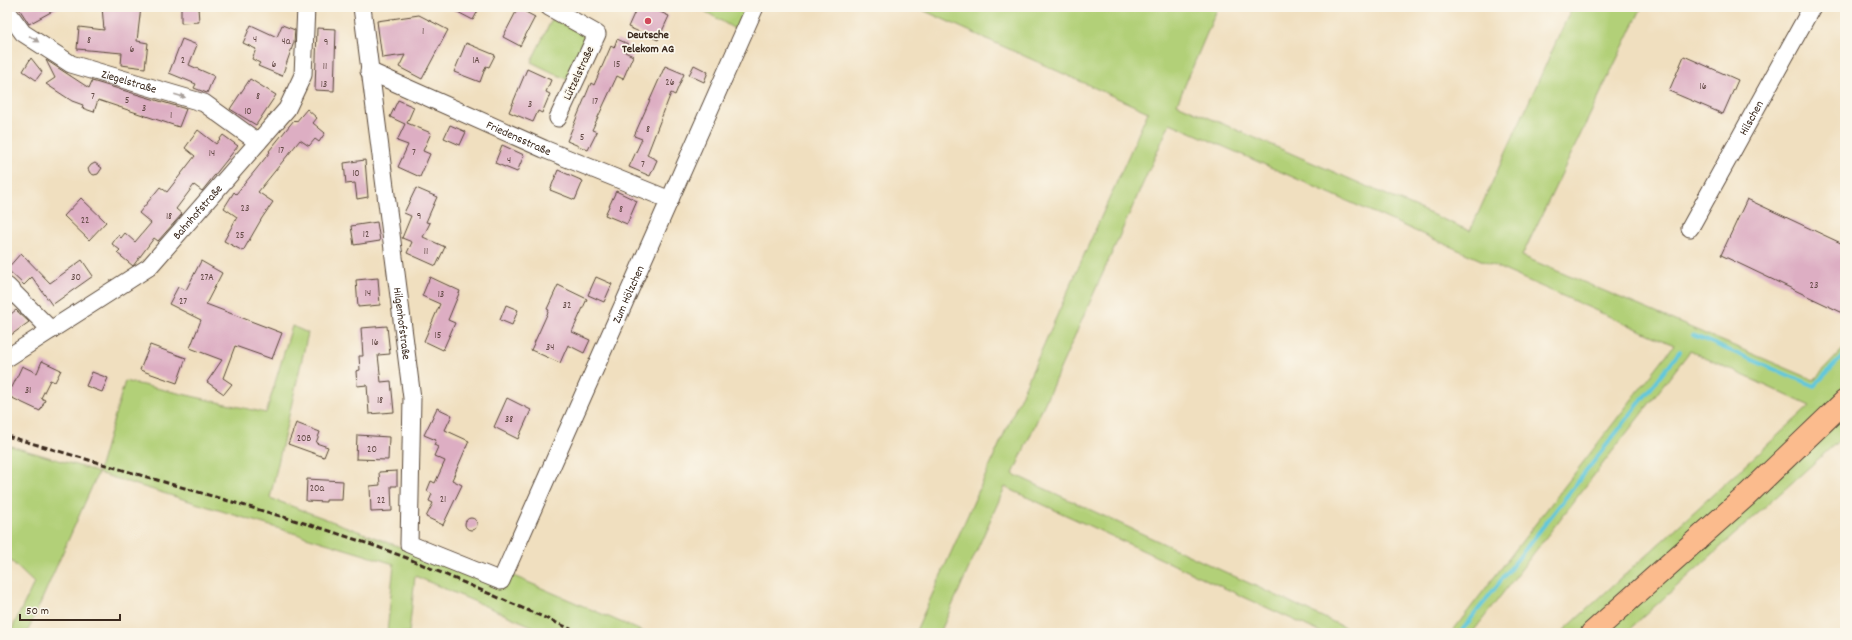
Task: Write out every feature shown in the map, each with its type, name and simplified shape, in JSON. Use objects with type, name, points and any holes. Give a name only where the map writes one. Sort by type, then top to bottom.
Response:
[{"type":"main road","points":[[1592,633],[1746,496],[1845,401]]},
{"type":"street","name":"Bahnhofstraße","points":[[7,358],[149,267],[287,108],[303,75],[306,7]]},
{"type":"street","name":"Hilgenhofstraße","points":[[362,7],[412,398],[409,544],[500,581]]},
{"type":"street","name":"Lützelstraße","points":[[549,7],[597,34],[558,118]]},
{"type":"street","name":"Zum Hölzchen","points":[[500,581],[755,7]]},
{"type":"street","name":"Hilschen","points":[[1690,228],[1812,7]]},
{"type":"street","name":"Ziegelstraße","points":[[7,12],[23,33],[71,64],[204,103],[258,142]]},
{"type":"street","name":"Friedensstraße","points":[[369,71],[544,149],[670,200]]},
{"type":"street","points":[[7,286],[51,330]]},
{"type":"green space","points":[[698,7],[748,7],[738,31]]},
{"type":"green space","points":[[916,7],[1218,7],[1177,104],[1470,231],[1572,7],[1642,7],[1522,256],[1814,380],[1845,347],[1845,435],[1625,633],[1561,633],[1810,406],[1690,351],[1472,633],[1451,633],[1674,345],[1170,123],[1013,474],[1357,633],[1322,633],[1005,487],[940,633],[915,633],[1148,112]]},
{"type":"green space","points":[[552,19],[589,37],[568,80],[531,62]]},
{"type":"green space","points":[[292,326],[308,333],[270,498],[403,548],[509,574],[646,633],[548,633],[415,576],[409,633],[387,633],[394,564],[98,473],[125,381],[266,413]]},
{"type":"green space","points":[[7,445],[86,468],[98,473],[27,633],[10,633],[34,583],[7,557]]},
{"type":"building","points":[[18,7],[60,7],[29,24]]},
{"type":"building","points":[[102,7],[141,7],[137,41],[148,43],[145,68],[121,65],[122,53],[77,49],[79,27],[104,30]]},
{"type":"building","points":[[181,7],[198,7],[199,22],[181,23]]},
{"type":"building","points":[[448,7],[480,7],[473,20]]},
{"type":"building","name":"Deutsche Telekom AG","points":[[637,7],[649,7],[669,16],[658,40],[628,27]]},
{"type":"building","points":[[518,8],[535,17],[520,46],[503,37]]},
{"type":"building","points":[[419,15],[448,30],[422,79],[399,67],[405,55],[382,58],[377,21]]},
{"type":"building","points":[[251,25],[277,37],[282,25],[295,30],[294,42],[282,76],[258,66],[260,63],[252,59],[256,49],[243,43]]},
{"type":"building","points":[[317,28],[336,29],[334,91],[315,90]]},
{"type":"building","points":[[182,39],[197,45],[189,65],[214,76],[207,93],[194,88],[196,84],[169,73]]},
{"type":"building","points":[[617,39],[628,44],[625,52],[633,56],[623,79],[617,76],[592,130],[597,132],[588,150],[567,141],[591,83],[594,85],[611,46],[614,48]]},
{"type":"building","points":[[466,43],[495,55],[489,67],[486,66],[480,82],[454,72]]},
{"type":"building","points":[[1684,56],[1738,80],[1723,114],[1669,91]]},
{"type":"building","points":[[31,58],[42,72],[36,80],[23,71]]},
{"type":"building","points":[[46,60],[89,88],[92,81],[186,109],[179,127],[98,100],[94,112],[82,108],[83,105],[72,101],[46,84],[55,78]]},
{"type":"building","points":[[694,65],[708,72],[704,82],[689,75]]},
{"type":"building","points":[[665,66],[684,74],[675,95],[671,93],[647,155],[657,160],[650,176],[629,167],[642,139],[634,136]]},
{"type":"building","points":[[527,69],[551,80],[546,92],[550,94],[542,113],[538,111],[533,122],[509,112]]},
{"type":"building","points":[[250,79],[276,95],[256,125],[230,109]]},
{"type":"building","points":[[398,100],[414,107],[407,123],[431,133],[423,151],[430,154],[420,177],[398,167],[408,145],[397,141],[405,124],[390,117]]},
{"type":"building","points":[[307,109],[317,118],[313,123],[325,133],[319,142],[315,139],[309,146],[300,140],[258,192],[273,202],[243,251],[224,241],[237,217],[224,208],[234,192],[236,194],[294,120],[296,122]]},
{"type":"building","points":[[450,125],[466,132],[460,145],[444,138]]},
{"type":"building","points":[[198,130],[216,144],[223,135],[238,146],[202,191],[194,185],[176,209],[182,214],[158,241],[154,238],[133,266],[117,253],[120,250],[112,244],[118,235],[121,238],[125,233],[135,242],[151,223],[139,213],[160,187],[167,192],[195,156],[185,148]]},
{"type":"building","points":[[502,145],[524,155],[517,172],[495,163]]},
{"type":"building","points":[[365,160],[368,197],[357,199],[355,183],[346,184],[344,163]]},
{"type":"building","points":[[95,163],[102,168],[98,174],[94,175],[90,173],[88,169]]},
{"type":"building","points":[[558,170],[583,181],[575,200],[550,190]]},
{"type":"building","points":[[416,188],[437,197],[426,222],[430,223],[423,237],[445,247],[436,266],[407,253],[412,242],[402,238],[411,216],[404,213]]},
{"type":"building","points":[[616,191],[637,201],[627,224],[605,215]]},
{"type":"building","points":[[81,198],[106,222],[89,240],[64,216]]},
{"type":"building","points":[[1747,199],[1845,245],[1845,314],[1721,255]]},
{"type":"building","points":[[377,222],[380,241],[354,245],[351,226]]},
{"type":"building","points":[[21,253],[50,283],[82,260],[93,276],[52,305],[32,277],[24,285],[7,269]]},
{"type":"building","points":[[201,261],[222,273],[206,304],[282,333],[272,359],[235,346],[223,378],[232,384],[224,394],[207,382],[222,360],[190,348],[201,320],[169,304],[178,287],[186,290]]},
{"type":"building","points":[[430,277],[460,291],[448,320],[455,323],[443,350],[424,341],[440,304],[422,296]]},
{"type":"building","points":[[596,277],[612,284],[604,302],[588,295]]},
{"type":"building","points":[[378,278],[380,305],[358,307],[356,280]]},
{"type":"building","points":[[558,285],[587,299],[572,332],[590,340],[584,353],[568,345],[560,363],[531,350],[549,310],[547,309]]},
{"type":"building","points":[[506,305],[518,310],[512,325],[500,320]]},
{"type":"building","points":[[16,310],[29,322],[7,338],[7,317]]},
{"type":"building","points":[[387,326],[390,354],[378,355],[381,382],[391,381],[394,412],[369,414],[367,385],[357,386],[356,371],[360,370],[359,356],[363,356],[361,328]]},
{"type":"building","points":[[150,345],[186,358],[177,383],[140,370]]},
{"type":"building","points":[[42,361],[61,370],[55,382],[50,380],[41,398],[45,400],[40,411],[8,396],[22,366],[37,373]]},
{"type":"building","points":[[92,372],[108,378],[102,392],[86,386]]},
{"type":"building","points":[[507,398],[531,410],[518,439],[494,427]]},
{"type":"building","points":[[437,408],[452,415],[445,430],[469,441],[452,480],[462,485],[443,525],[426,517],[433,503],[429,501],[432,494],[427,491],[431,481],[435,483],[445,461],[434,456],[438,447],[434,445],[436,440],[424,435]]},
{"type":"building","points":[[296,423],[320,432],[316,443],[328,447],[324,457],[288,444]]},
{"type":"building","points":[[357,435],[389,437],[388,460],[356,459]]},
{"type":"building","points":[[397,471],[397,486],[391,486],[392,511],[371,512],[370,486],[380,485],[379,472]]},
{"type":"building","points":[[307,479],[343,481],[342,500],[326,500],[326,502],[306,501]]},
{"type":"building","points":[[471,518],[475,520],[477,524],[475,528],[471,530],[467,528],[465,524],[467,520]]},
{"type":"waterway","points":[[1693,335],[1814,386],[1845,354]]},
{"type":"waterway","points":[[1460,633],[1680,351]]},
{"type":"railway","points":[[7,436],[321,528],[375,546],[407,558],[580,633]]},
{"type":"place","name":"Deutsche Telekom AG","points":[[648,21]]}]
